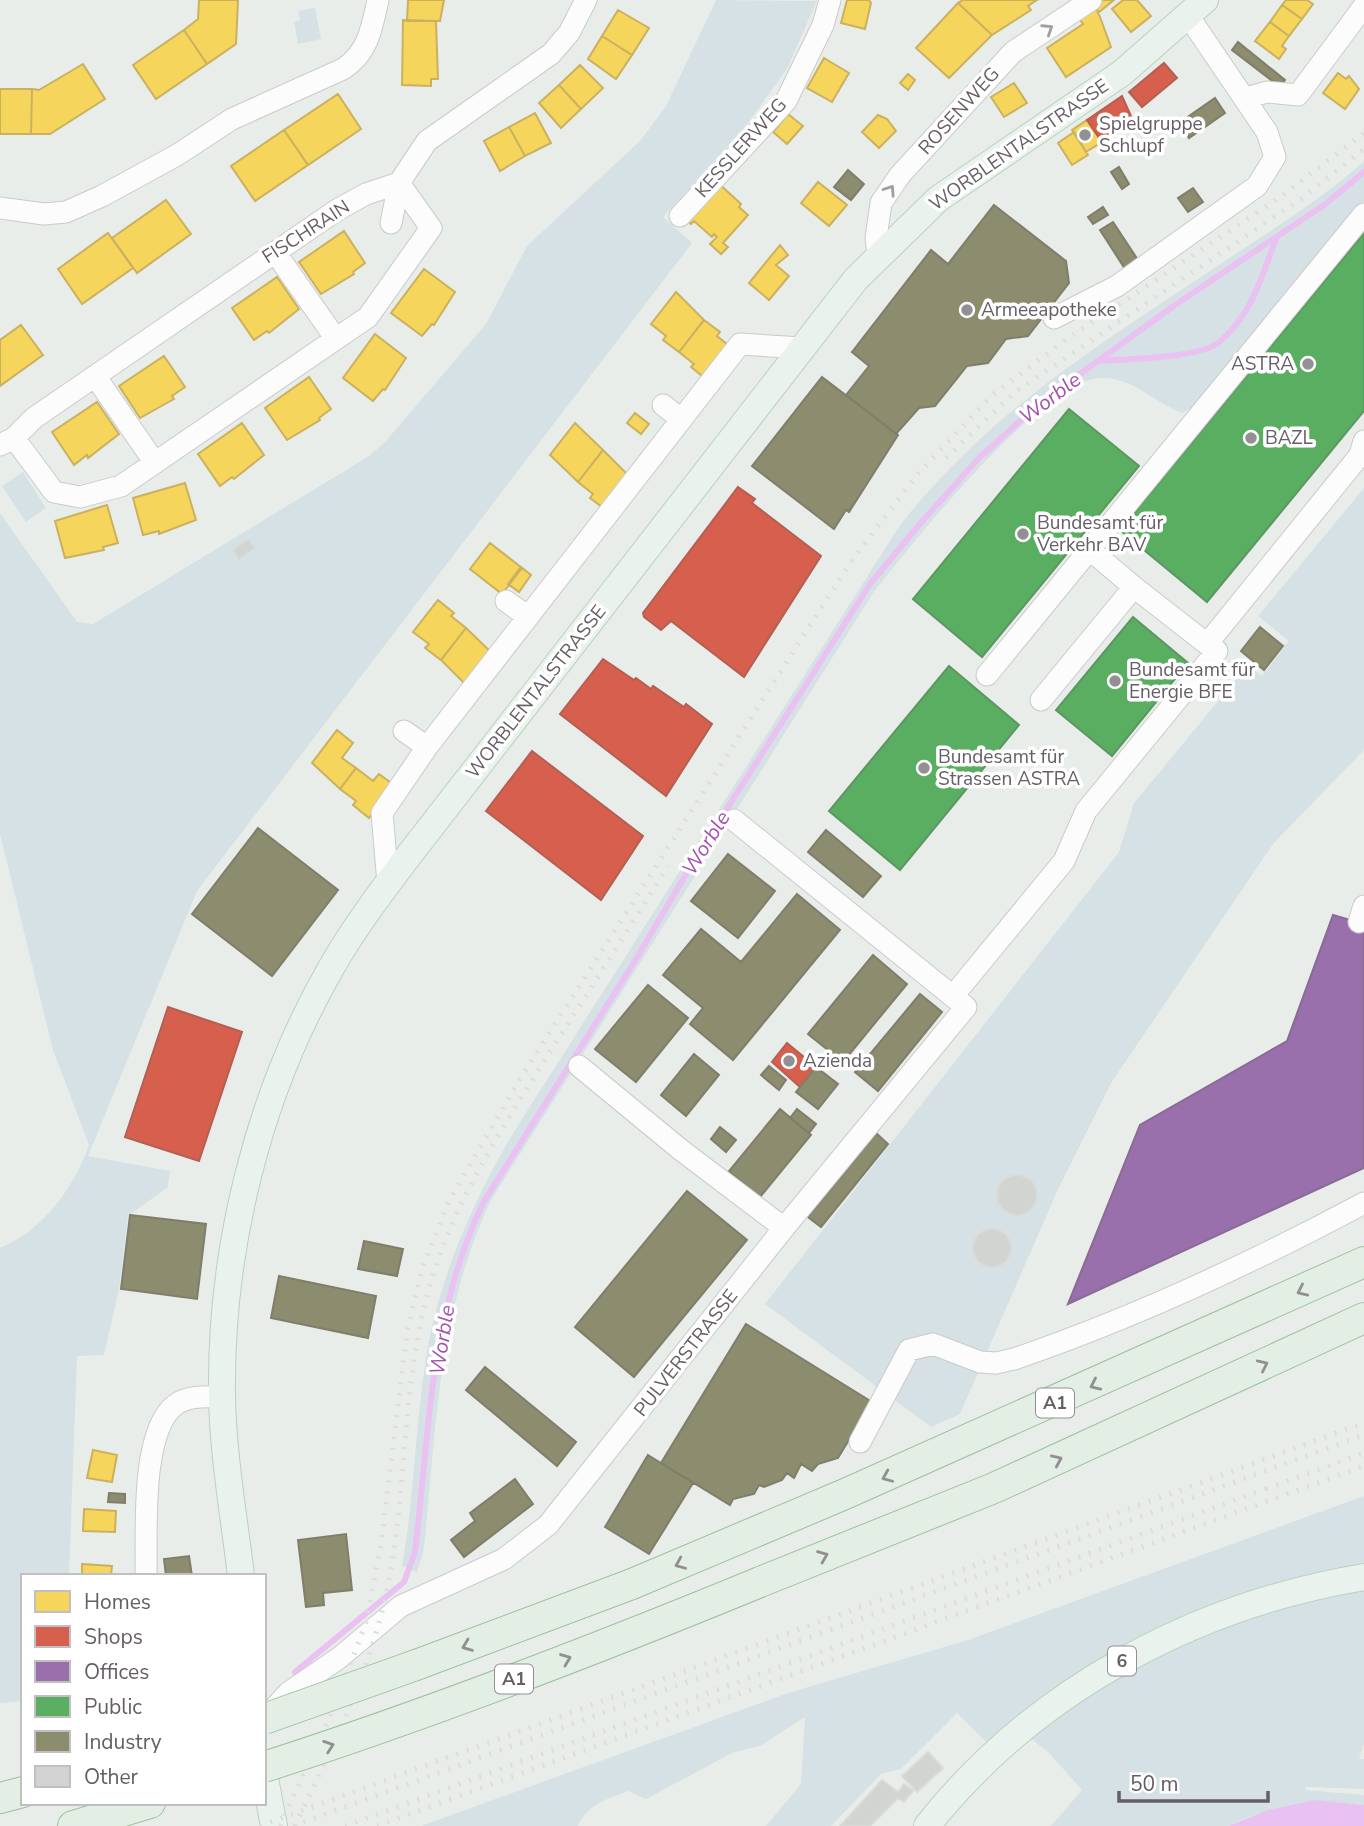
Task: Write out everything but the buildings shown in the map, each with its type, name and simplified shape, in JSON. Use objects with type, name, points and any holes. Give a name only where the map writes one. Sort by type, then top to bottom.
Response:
[{"type":"highway","name":"A1","points":[[266,1718],[620,1589],[743,1538],[973,1440],[1364,1262]]},
{"type":"highway","name":"A1","points":[[266,1766],[445,1704],[994,1488],[1364,1318]]},
{"type":"highway","points":[[0,1798],[21,1793]]},
{"type":"highway","points":[[73,1826],[143,1805]]},
{"type":"main road","name":"WORBLENTALSTRASSE","points":[[241,1574],[222,1397],[226,1307],[234,1249],[244,1197],[267,1113],[285,1062],[318,991],[352,933],[802,348],[878,256],[938,199],[1122,73],[1197,8]]},
{"type":"main road","name":"6","points":[[927,1826],[963,1786],[1040,1715],[1113,1666],[1202,1620],[1295,1591],[1364,1577]]},
{"type":"main road","points":[[266,1784],[274,1826]]},
{"type":"street","points":[[0,208],[44,214],[66,212],[102,196],[177,155],[232,119],[343,69],[355,61],[367,44],[378,0]]},
{"type":"street","points":[[391,223],[399,183],[427,141],[551,54],[569,33],[586,0]]},
{"type":"street","name":"KESSLERWEG","points":[[680,216],[786,101],[823,25],[830,0]]},
{"type":"street","name":"ROSENWEG","points":[[878,256],[876,239],[881,203],[900,176],[1013,52],[1091,0]]},
{"type":"street","points":[[1246,98],[1267,92],[1298,94],[1364,6]]},
{"type":"street","points":[[1054,318],[1116,286],[1257,186],[1275,157],[1267,132],[1197,8]]},
{"type":"street","points":[[7,442],[54,492],[80,497],[121,486],[368,317],[431,228],[399,183]]},
{"type":"street","name":"FISCHRAIN","points":[[7,442],[34,418],[337,209],[366,194],[399,183]]},
{"type":"street","points":[[987,675],[1364,214]]},
{"type":"street","points":[[275,252],[336,339]]},
{"type":"street","points":[[388,883],[382,814],[427,747],[740,344],[802,348]]},
{"type":"street","points":[[95,376],[155,463]]},
{"type":"street","points":[[663,405],[681,419]]},
{"type":"street","points":[[1207,644],[1360,455],[1364,441]]},
{"type":"street","points":[[734,820],[953,996],[1065,861],[1086,811],[1217,651],[1089,549]]},
{"type":"street","points":[[1041,700],[1134,587]]},
{"type":"street","points":[[506,601],[528,617]]},
{"type":"street","points":[[404,731],[427,747]]},
{"type":"street","name":"PULVERSTRASSE","points":[[266,1717],[288,1693],[339,1658],[401,1606],[504,1559],[548,1525],[784,1228],[966,1007],[953,996]]},
{"type":"street","points":[[579,1066],[784,1228]]},
{"type":"street","points":[[860,1441],[909,1350],[933,1345],[980,1362],[996,1363],[1014,1359],[1172,1300],[1263,1257],[1364,1202]]},
{"type":"street","points":[[146,1574],[150,1465],[163,1420],[173,1406],[183,1400],[222,1397]]},
{"type":"shaded area","points":[[716,0],[817,1],[787,69],[746,126],[663,217],[692,243],[197,891],[88,1156],[170,1171],[168,1187],[128,1216],[119,1289],[104,1355],[77,1356],[69,1574],[21,1574],[21,1701],[0,1703],[0,1248],[16,1240],[44,1219],[66,1191],[89,1145],[53,1050],[0,834],[0,513],[77,622],[93,624],[369,456],[385,442],[486,324],[527,246],[640,141],[666,106]]},
{"type":"shaded area","points":[[315,8],[321,39],[298,44],[294,22],[300,20],[298,11]]},
{"type":"shaded area","points":[[1364,161],[1364,201],[1198,404],[1182,413],[1132,385],[1111,378],[1099,378],[1074,386],[1044,407],[978,469],[873,593],[491,1200],[473,1242],[450,1328],[436,1415],[424,1549],[417,1572],[402,1566],[430,1335],[446,1276],[481,1192],[510,1138],[900,525],[936,483],[1012,411],[1093,349],[1297,213]]},
{"type":"shaded area","points":[[23,472],[46,508],[26,522],[2,486]]},
{"type":"shaded area","points":[[1364,488],[1364,750],[1273,844],[1111,1083],[1059,1187],[960,1414],[931,1427],[765,1304],[1119,852],[1134,803],[1248,665],[1262,676],[1289,641],[1258,616]]},
{"type":"shaded area","points":[[1364,1496],[1364,1566],[1317,1575],[988,1744],[957,1713],[901,1769],[881,1774],[831,1826],[766,1826],[801,1784],[805,1717],[760,1746],[734,1752],[646,1799],[628,1791],[606,1800],[587,1812],[578,1826],[421,1826],[788,1693],[968,1640]]},
{"type":"shaded area","points":[[1364,1578],[1364,1743],[1359,1759],[1364,1759],[1364,1789],[1305,1787],[1306,1790],[1364,1795],[1364,1805],[1294,1805],[1261,1813],[1228,1826],[1051,1826],[1082,1790],[1049,1753],[1022,1731],[1124,1661]]},
{"type":"shaded area","points":[[1316,1800],[1364,1805],[1364,1826],[1228,1826],[1268,1810]]},
{"type":"waterway","name":"Worble","points":[[295,1672],[404,1582],[415,1552],[434,1374],[442,1331],[465,1246],[483,1203],[633,964],[695,859],[870,584],[979,458],[1040,403],[1175,305],[1324,205],[1364,172]]},
{"type":"waterway","points":[[1100,361],[1179,355],[1209,348],[1218,343],[1239,321],[1247,308],[1276,239]]},
{"type":"railway","points":[[280,1826],[337,1701],[366,1622],[381,1545],[407,1332],[422,1269],[449,1201],[518,1082],[848,566],[916,476],[992,395],[1070,337],[1279,198],[1364,133]]},
{"type":"railway","points":[[946,458],[1015,392],[1301,199],[1364,149]]},
{"type":"railway","points":[[295,1826],[351,1704],[383,1608],[396,1537],[416,1346],[434,1272],[445,1242],[471,1185],[502,1129],[668,866]]},
{"type":"railway","points":[[260,1826],[1364,1423]]},
{"type":"railway","points":[[293,1826],[1364,1435]]},
{"type":"railway","points":[[1266,1489],[1364,1453]]},
{"type":"railway","points":[[377,1826],[1364,1466]]},
{"type":"railway","points":[[345,1826],[1273,1486]]},
{"type":"place","name":"Spielgruppe Schlupf","points":[[1085,135]]},
{"type":"place","name":"Armeeapotheke","points":[[967,310]]},
{"type":"place","name":"ASTRA","points":[[1308,364]]},
{"type":"place","name":"BAZL","points":[[1251,438]]},
{"type":"place","name":"Bundesamt für Verkehr BAV","points":[[1023,534]]},
{"type":"place","name":"Bundesamt für Energie BFE","points":[[1115,681]]},
{"type":"place","name":"Bundesamt für Strassen ASTRA","points":[[924,768]]},
{"type":"place","name":"Azienda","points":[[789,1061]]}]
